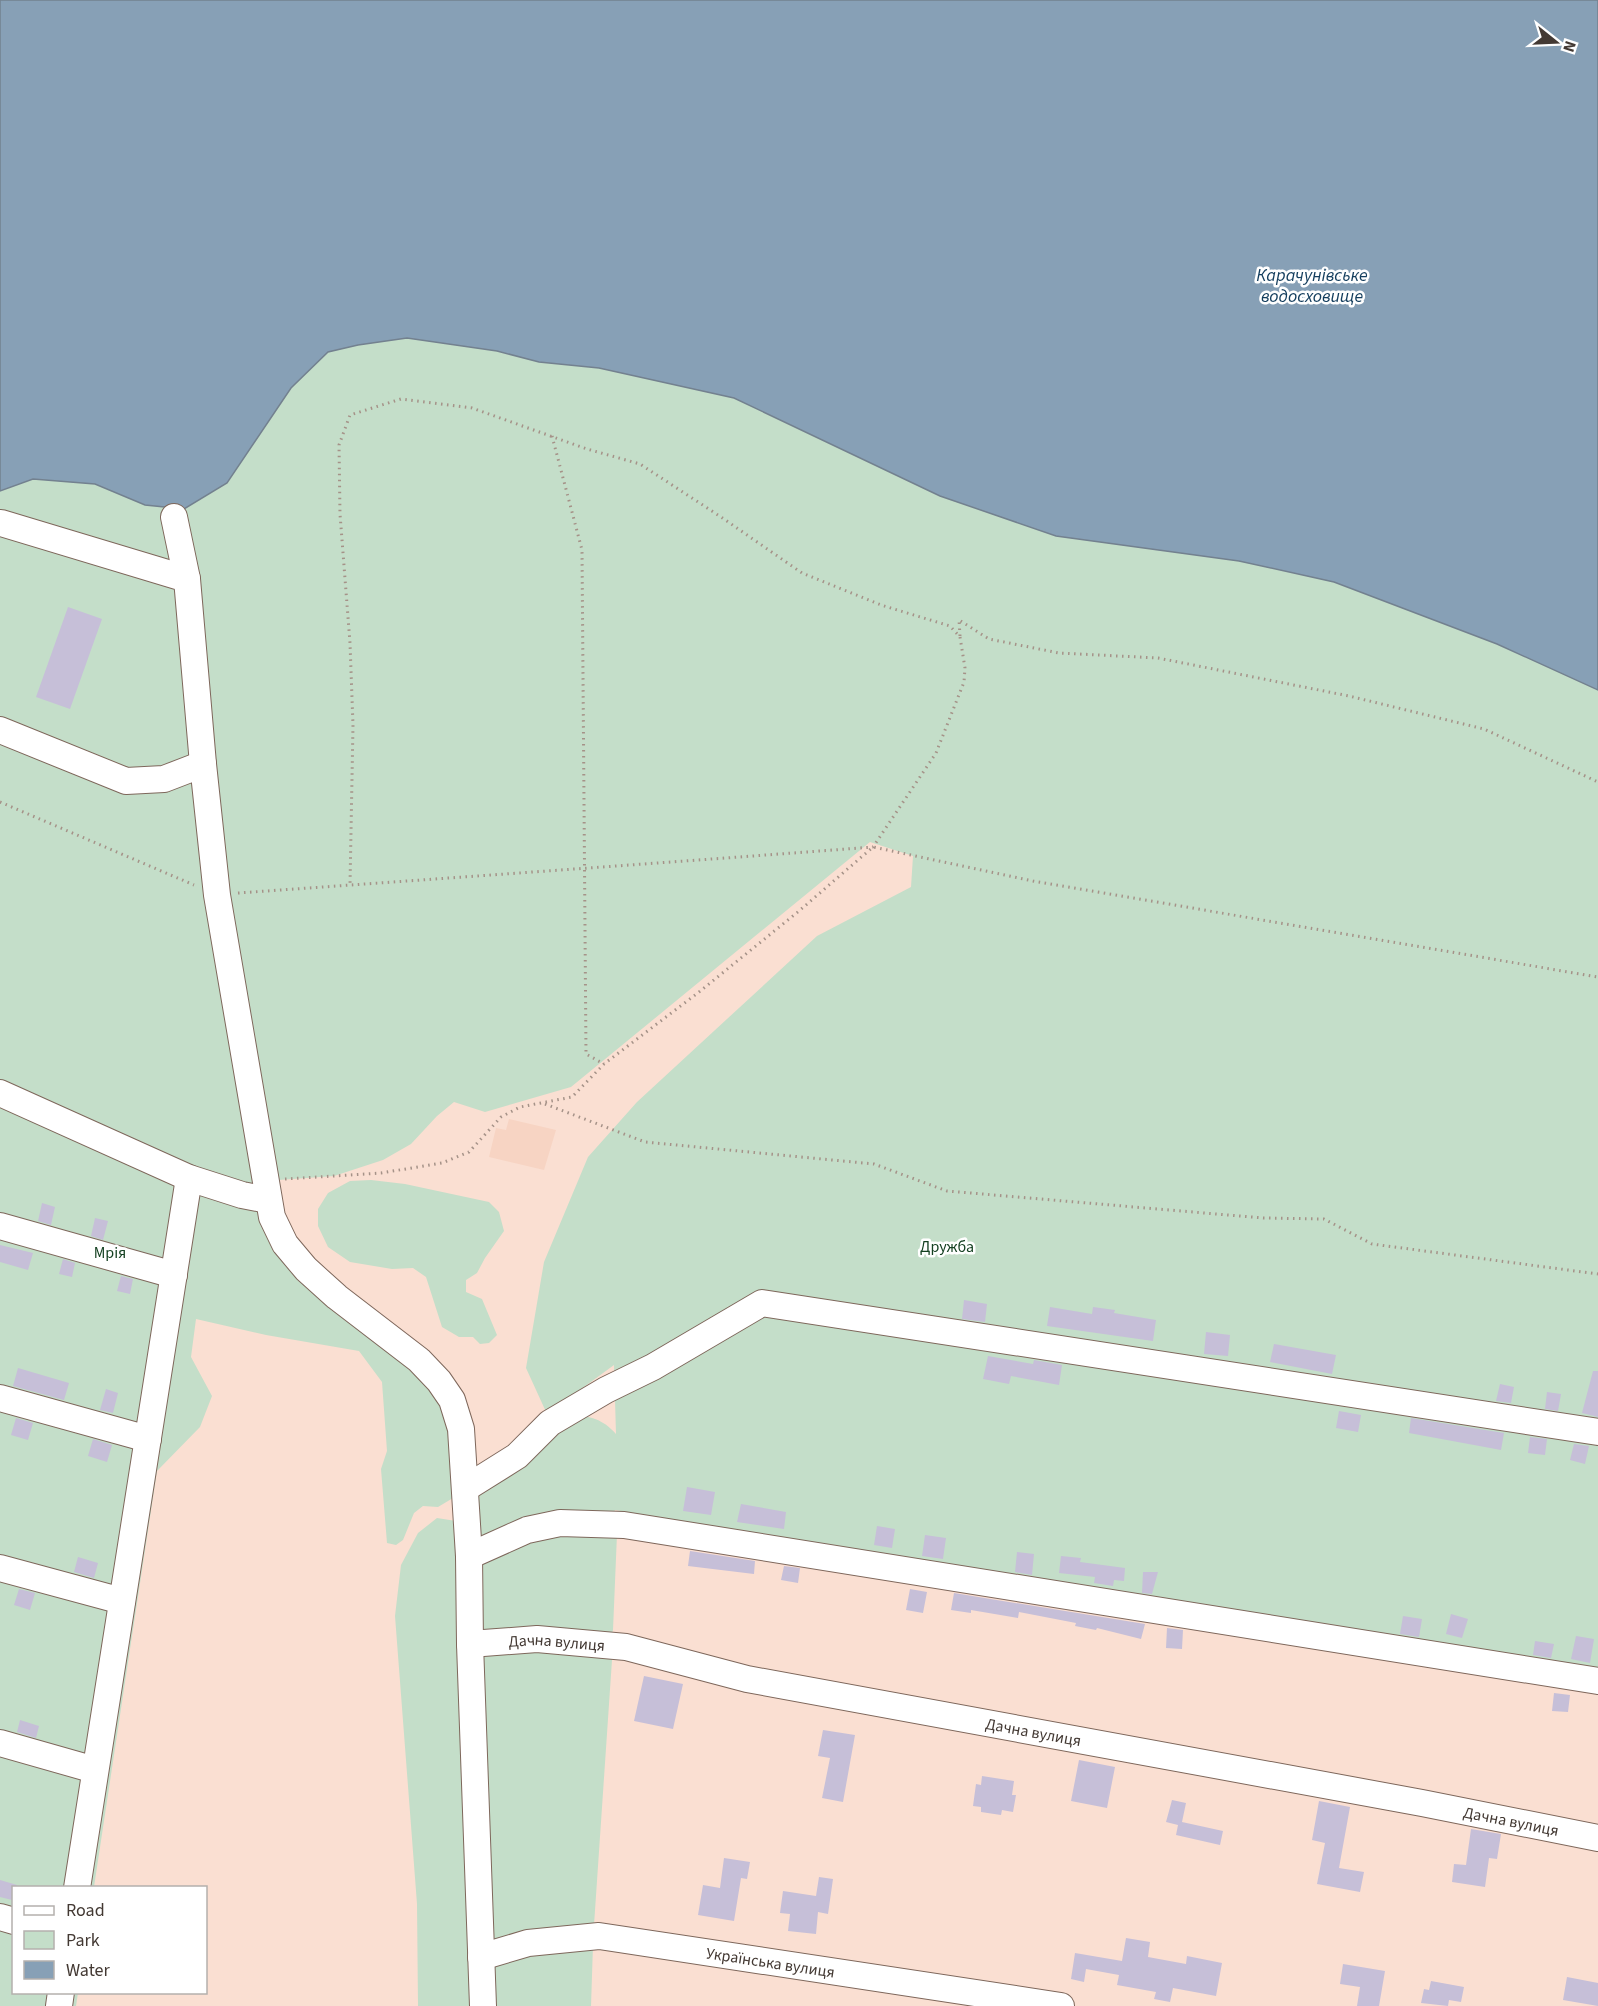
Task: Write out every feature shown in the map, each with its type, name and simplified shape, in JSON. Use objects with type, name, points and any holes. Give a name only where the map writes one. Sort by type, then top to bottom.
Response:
[{"type":"street","points":[[174,517],[187,579],[217,895],[272,1217],[285,1244],[306,1269],[337,1297],[419,1360],[439,1381],[452,1400],[461,1429],[469,1556],[483,2006]]},
{"type":"street","points":[[1,523],[187,579]]},
{"type":"street","points":[[0,730],[126,781],[164,779],[203,764]]},
{"type":"street","points":[[0,1093],[189,1178],[242,1195],[267,1190]]},
{"type":"street","points":[[77,1886],[189,1178]]},
{"type":"street","points":[[0,1226],[174,1275]]},
{"type":"street","points":[[466,1488],[517,1456],[550,1423],[606,1390],[653,1367],[762,1303],[1598,1432]]},
{"type":"street","points":[[0,1398],[148,1439]]},
{"type":"street","points":[[469,1556],[527,1530],[560,1523],[624,1525],[1598,1681]]},
{"type":"street","points":[[0,1568],[122,1601]]},
{"type":"street","name":"Дачна вулиця","points":[[470,1644],[537,1639],[626,1647],[747,1679],[1422,1803],[1598,1838]]},
{"type":"street","points":[[0,1743],[95,1770]]},
{"type":"street","name":"Українська вулиця","points":[[482,1957],[528,1943],[599,1936],[1062,2006]]},
{"type":"path","points":[[350,885],[353,725],[350,643],[339,491],[339,445],[350,415],[401,399],[472,408],[587,449],[640,464],[802,573],[880,605],[950,626],[960,638]]},
{"type":"path","points":[[552,436],[582,550],[586,1054],[604,1064]]},
{"type":"path","points":[[267,1190],[442,1163],[469,1152],[501,1117],[520,1107],[572,1097],[604,1064],[717,977],[873,848],[936,753],[964,682],[965,668],[959,620],[989,639],[1059,653],[1158,658],[1349,696],[1484,729],[1598,783]]},
{"type":"path","points":[[0,802],[217,895],[873,848],[1033,881],[1598,977]]},
{"type":"path","points":[[544,1103],[645,1142],[874,1164],[947,1191],[1263,1218],[1324,1219],[1372,1244],[1598,1274]]},
{"type":"shaded area","points":[[509,1119],[556,1130],[544,1170],[489,1157],[496,1128],[506,1130]]},
{"type":"green space","points":[[165,283],[547,342],[1598,610],[1598,1676],[615,1510],[613,1514],[474,1545],[474,1490],[571,1415],[596,1419],[616,1434],[614,1365],[547,1414],[526,1368],[544,1262],[588,1157],[637,1102],[817,936],[911,887],[913,856],[870,842],[571,1087],[485,1112],[454,1102],[437,1116],[411,1144],[383,1160],[334,1176],[252,1182],[259,1217],[396,1349],[447,1403],[453,1498],[438,1507],[423,1506],[414,1513],[403,1540],[396,1545],[387,1543],[381,1469],[387,1451],[382,1382],[359,1351],[266,1335],[196,1319],[191,1357],[212,1396],[200,1427],[157,1471],[94,1886],[12,1886],[12,1994],[78,1994],[76,2006],[0,2006],[0,391]]},
{"type":"green space","points":[[371,1180],[405,1184],[489,1202],[499,1212],[504,1231],[477,1273],[466,1280],[466,1292],[482,1299],[497,1335],[489,1343],[480,1344],[473,1337],[459,1337],[442,1327],[426,1277],[413,1268],[392,1269],[350,1262],[328,1247],[318,1226],[318,1209],[328,1193],[350,1181]]},
{"type":"green space","points":[[437,1518],[456,1521],[473,2006],[418,2006],[417,1904],[395,1616],[401,1565],[418,1533]]},
{"type":"green space","points":[[617,1534],[611,1636],[476,1631],[474,1560],[528,1536]]},
{"type":"green space","points":[[478,1650],[610,1653],[612,1660],[594,1925],[488,1949]]},
{"type":"green space","points":[[593,1945],[591,2006],[490,2006],[489,1961]]},
{"type":"water","name":"Карачунівське водосховище","points":[[0,0],[1598,0],[1598,690],[1497,644],[1334,582],[1239,561],[1056,536],[940,496],[734,398],[599,368],[539,362],[497,351],[407,338],[328,352],[291,388],[227,483],[184,509],[145,505],[95,484],[33,479],[0,491]]},
{"type":"building","points":[[68,607],[102,619],[70,709],[36,697]]},
{"type":"building","points":[[42,1203],[55,1207],[51,1225],[38,1221]]},
{"type":"building","points":[[95,1218],[108,1221],[103,1240],[91,1236]]},
{"type":"building","points":[[0,1245],[33,1253],[28,1270],[0,1262]]},
{"type":"building","points":[[63,1259],[75,1263],[72,1277],[59,1274]]},
{"type":"building","points":[[121,1276],[133,1279],[130,1294],[117,1291]]},
{"type":"building","points":[[964,1300],[987,1304],[985,1322],[962,1319]]},
{"type":"building","points":[[1050,1307],[1092,1314],[1093,1307],[1156,1320],[1153,1341],[1047,1326]]},
{"type":"building","points":[[1206,1332],[1230,1335],[1228,1356],[1204,1354]]},
{"type":"building","points":[[1274,1344],[1336,1355],[1332,1374],[1270,1362]]},
{"type":"building","points":[[988,1356],[1033,1364],[1034,1360],[1062,1365],[1059,1385],[1011,1376],[1009,1384],[983,1379]]},
{"type":"building","points":[[18,1368],[69,1383],[64,1400],[13,1386]]},
{"type":"building","points":[[1593,1371],[1598,1371],[1598,1417],[1582,1413]]},
{"type":"building","points":[[1500,1384],[1514,1387],[1511,1403],[1496,1401]]},
{"type":"building","points":[[106,1389],[118,1393],[113,1413],[100,1410]]},
{"type":"building","points":[[1547,1392],[1561,1394],[1558,1411],[1545,1409]]},
{"type":"building","points":[[1339,1411],[1361,1415],[1358,1432],[1336,1428]]},
{"type":"building","points":[[16,1418],[33,1423],[28,1440],[11,1435]]},
{"type":"building","points":[[1411,1418],[1504,1433],[1501,1450],[1409,1433]]},
{"type":"building","points":[[1530,1437],[1547,1439],[1545,1455],[1528,1453]]},
{"type":"building","points":[[93,1439],[112,1445],[107,1462],[88,1456]]},
{"type":"building","points":[[1574,1444],[1589,1446],[1585,1464],[1570,1460]]},
{"type":"building","points":[[687,1487],[715,1492],[711,1515],[683,1511]]},
{"type":"building","points":[[741,1504],[786,1512],[784,1529],[737,1522]]},
{"type":"building","points":[[877,1526],[895,1529],[892,1548],[874,1545]]},
{"type":"building","points":[[925,1535],[946,1538],[943,1559],[922,1556]]},
{"type":"building","points":[[690,1551],[755,1561],[754,1574],[688,1566]]},
{"type":"building","points":[[1017,1552],[1034,1554],[1032,1575],[1015,1572]]},
{"type":"building","points":[[1061,1556],[1081,1558],[1080,1562],[1125,1568],[1124,1581],[1114,1580],[1113,1586],[1094,1583],[1095,1577],[1059,1573]]},
{"type":"building","points":[[78,1557],[98,1563],[94,1578],[74,1572]]},
{"type":"building","points":[[784,1566],[800,1568],[798,1583],[781,1580]]},
{"type":"building","points":[[1143,1572],[1158,1572],[1152,1594],[1142,1593]]},
{"type":"building","points":[[19,1589],[35,1593],[30,1610],[14,1605]]},
{"type":"building","points":[[910,1589],[927,1592],[923,1613],[906,1610]]},
{"type":"building","points":[[954,1593],[1145,1624],[1141,1639],[1019,1612],[1018,1618],[971,1610],[971,1613],[951,1610]]},
{"type":"building","points":[[1451,1614],[1468,1619],[1462,1638],[1446,1634]]},
{"type":"building","points":[[1403,1616],[1422,1619],[1419,1637],[1400,1634]]},
{"type":"building","points":[[1167,1628],[1183,1630],[1182,1649],[1166,1648]]},
{"type":"building","points":[[1576,1636],[1594,1639],[1590,1663],[1571,1659]]},
{"type":"building","points":[[1535,1641],[1554,1644],[1551,1658],[1533,1655]]},
{"type":"building","points":[[644,1676],[683,1684],[673,1729],[634,1721]]},
{"type":"building","points":[[1554,1693],[1570,1695],[1568,1712],[1552,1711]]},
{"type":"building","points":[[20,1720],[39,1726],[36,1738],[17,1732]]},
{"type":"building","points":[[823,1730],[855,1735],[843,1802],[822,1798],[830,1758],[818,1756]]},
{"type":"building","points":[[1079,1760],[1115,1767],[1107,1808],[1071,1801]]},
{"type":"building","points":[[982,1776],[1014,1781],[1012,1795],[1016,1795],[1013,1812],[1002,1810],[1001,1815],[981,1812],[981,1807],[973,1806],[976,1784],[981,1785]]},
{"type":"building","points":[[1172,1800],[1186,1803],[1182,1822],[1223,1831],[1220,1845],[1176,1835],[1178,1825],[1166,1822]]},
{"type":"building","points":[[1319,1801],[1350,1807],[1339,1868],[1364,1872],[1360,1892],[1317,1884],[1325,1843],[1312,1840]]},
{"type":"building","points":[[1471,1829],[1501,1834],[1497,1859],[1489,1858],[1485,1887],[1452,1882],[1454,1864],[1466,1865]]},
{"type":"building","points":[[724,1858],[750,1862],[747,1879],[741,1878],[734,1921],[698,1915],[703,1885],[720,1888]]},
{"type":"building","points":[[819,1877],[833,1879],[828,1914],[818,1912],[816,1934],[788,1931],[790,1914],[780,1913],[783,1891],[816,1896]]},
{"type":"building","points":[[0,1880],[17,1885],[12,1886],[12,1900],[0,1897]]},
{"type":"building","points":[[1126,1938],[1150,1942],[1148,1957],[1186,1964],[1187,1956],[1222,1963],[1216,1996],[1173,1988],[1170,2002],[1154,1999],[1156,1992],[1117,1985],[1119,1975],[1086,1969],[1084,1982],[1071,1979],[1075,1953],[1122,1961]]},
{"type":"building","points":[[1343,1964],[1385,1971],[1379,2006],[1357,2006],[1360,1987],[1340,1984]]},
{"type":"building","points":[[1567,1977],[1598,1983],[1598,2006],[1563,2000]]},
{"type":"building","points":[[1431,1981],[1464,1987],[1461,2002],[1449,2000],[1448,2006],[1421,2003],[1424,1989],[1429,1990]]},
{"type":"park label","name":"Дружба","points":[[947,1246]]},
{"type":"park label","name":"Мрія","points":[[110,1252]]}]
